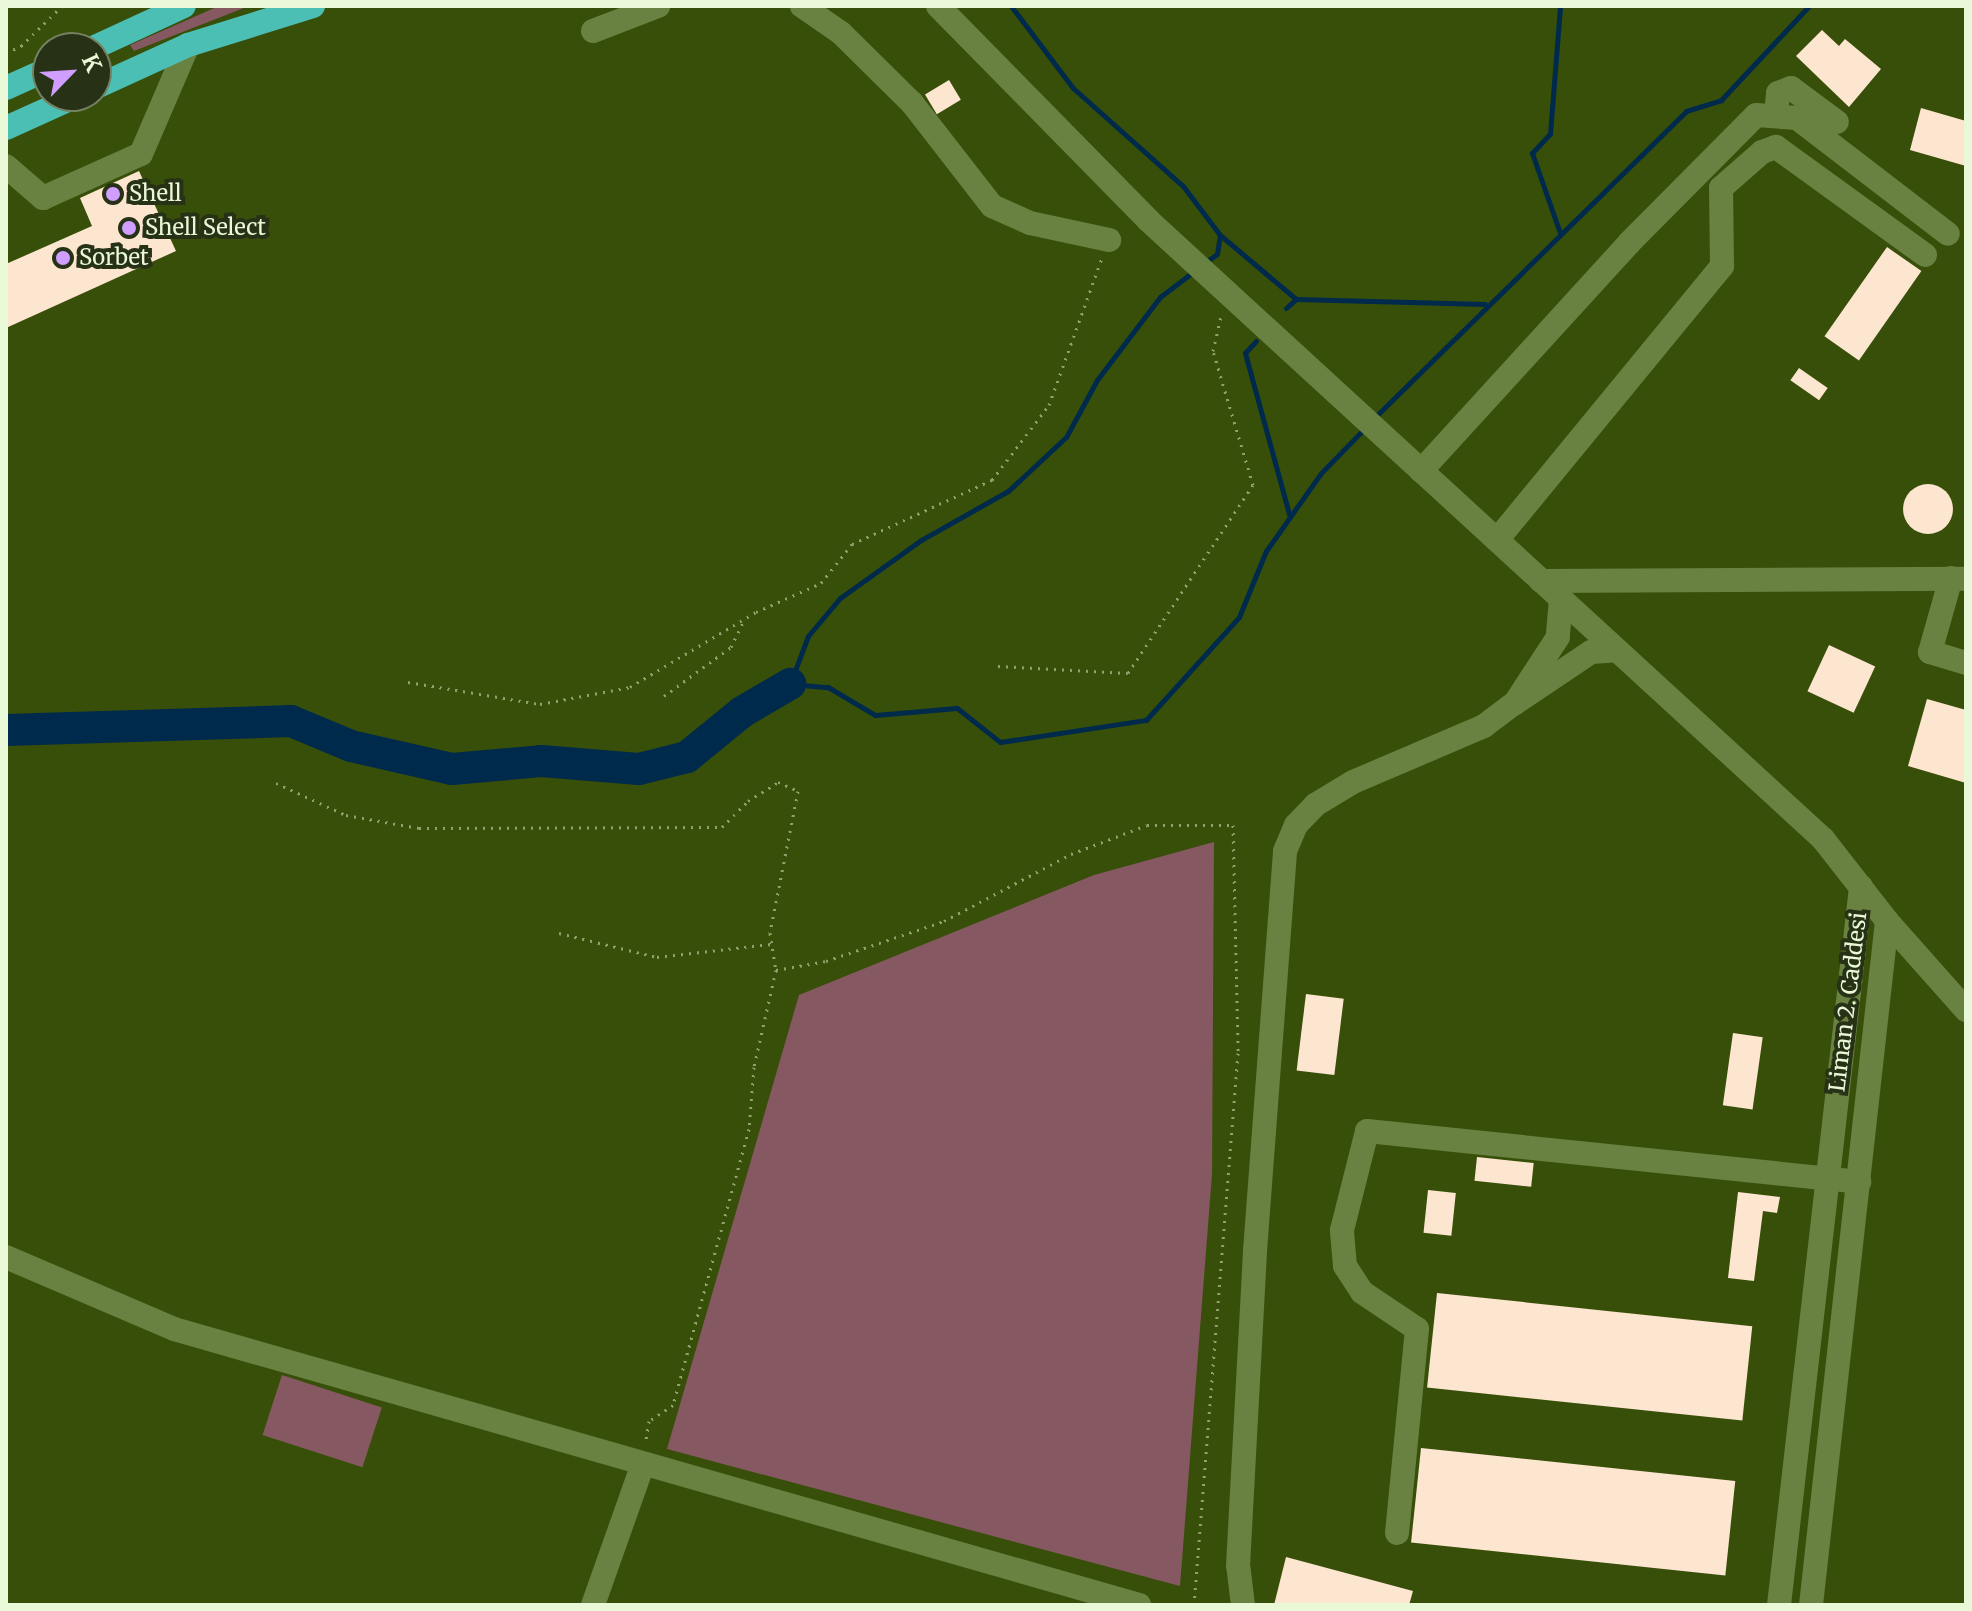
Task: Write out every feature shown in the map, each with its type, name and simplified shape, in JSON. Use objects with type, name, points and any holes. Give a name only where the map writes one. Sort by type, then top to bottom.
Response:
[{"type":"highway","points":[[112,39],[184,6]]},
{"type":"highway","points":[[112,80],[188,45],[313,6]]},
{"type":"highway","points":[[6,88],[32,76]]},
{"type":"highway","points":[[6,128],[42,112]]},
{"type":"street","points":[[593,31],[658,6]]},
{"type":"street","points":[[802,6],[841,33],[912,103],[992,206],[1030,223],[1109,240]]},
{"type":"street","points":[[938,6],[977,49],[1169,239],[1823,839],[1861,887]]},
{"type":"street","points":[[947,6],[977,49]]},
{"type":"street","points":[[6,166],[43,198],[141,154],[188,45]]},
{"type":"street","points":[[1421,471],[1730,138],[1756,115],[1776,113],[1830,130],[1948,234]]},
{"type":"street","points":[[1801,165],[1830,130]]},
{"type":"street","points":[[1497,540],[1722,266],[1721,188],[1776,147],[1925,255]]},
{"type":"street","points":[[1541,581],[1958,579],[1930,652],[1966,663]]},
{"type":"street","points":[[1515,703],[1558,637],[1561,599]]},
{"type":"street","points":[[1243,1605],[1238,1566],[1255,1251],[1285,851],[1296,825],[1315,805],[1353,782],[1484,726],[1591,652],[1617,650]]},
{"type":"street","name":"Liman 2. Caddesi","points":[[1811,1605],[1887,921],[1861,887]]},
{"type":"street","name":"Liman 2. Caddesi","points":[[1779,1605],[1861,887]]},
{"type":"street","points":[[1887,921],[1966,1010]]},
{"type":"street","points":[[1397,1533],[1417,1329],[1362,1292],[1345,1266],[1342,1230],[1367,1131],[1859,1182]]},
{"type":"street","points":[[6,1257],[174,1329],[642,1467],[1139,1605]]},
{"type":"street","points":[[593,1605],[642,1467]]},
{"type":"path","points":[[6,53],[21,46],[62,6]]},
{"type":"path","points":[[408,682],[540,704],[630,687],[745,618],[821,583],[852,544],[992,480],[1049,405],[1109,240]]},
{"type":"path","points":[[998,666],[1128,673],[1253,485],[1213,351],[1222,288]]},
{"type":"path","points":[[664,696],[731,647],[745,618]]},
{"type":"path","points":[[276,783],[346,815],[419,828],[722,827],[748,801],[778,782],[798,791],[771,944],[776,970],[754,1067],[749,1129],[719,1247],[673,1405],[649,1421],[642,1467]]},
{"type":"path","points":[[776,970],[826,961],[944,921],[1071,854],[1147,825],[1233,825],[1238,1053],[1194,1605]]},
{"type":"path","points":[[559,933],[657,957],[771,944]]},
{"type":"shaded area","points":[[219,6],[249,6],[134,51],[130,45]]},
{"type":"shaded area","points":[[1214,842],[1212,1174],[1180,1586],[667,1449],[799,995],[1094,875]]},
{"type":"shaded area","points":[[282,1375],[382,1407],[362,1467],[263,1435]]},
{"type":"building","points":[[1822,30],[1839,46],[1845,39],[1881,69],[1849,107],[1796,56]]},
{"type":"building","points":[[949,80],[961,100],[937,114],[925,94]]},
{"type":"building","points":[[1921,108],[1966,121],[1966,166],[1910,150]]},
{"type":"building","points":[[139,171],[176,251],[6,328],[6,264],[92,226],[80,198]]},
{"type":"building","points":[[1887,247],[1921,271],[1859,360],[1824,336]]},
{"type":"building","points":[[1799,368],[1828,388],[1819,400],[1790,380]]},
{"type":"building","points":[[1928,484],[1946,491],[1953,509],[1946,527],[1928,534],[1910,527],[1903,509],[1910,491]]},
{"type":"building","points":[[1829,645],[1875,667],[1854,713],[1807,691]]},
{"type":"building","points":[[1927,699],[1966,710],[1966,783],[1908,766]]},
{"type":"building","points":[[1306,994],[1344,999],[1334,1075],[1297,1070]]},
{"type":"building","points":[[1733,1033],[1763,1037],[1753,1109],[1723,1105]]},
{"type":"building","points":[[1477,1157],[1534,1163],[1531,1187],[1474,1181]]},
{"type":"building","points":[[1428,1190],[1456,1193],[1451,1236],[1424,1233]]},
{"type":"building","points":[[1738,1192],[1780,1197],[1777,1213],[1763,1211],[1754,1281],[1728,1278]]},
{"type":"building","points":[[1437,1293],[1752,1326],[1742,1421],[1427,1387]]},
{"type":"building","points":[[1421,1448],[1735,1481],[1725,1576],[1411,1542]]},
{"type":"building","points":[[1286,1557],[1413,1591],[1409,1605],[1274,1605]]},
{"type":"waterway","points":[[1011,6],[1073,88],[1183,186],[1220,235],[1217,254],[1204,263]]},
{"type":"waterway","points":[[1560,6],[1550,134],[1532,153],[1560,233]]},
{"type":"waterway","points":[[1373,419],[1686,111],[1721,100],[1809,6]]},
{"type":"waterway","points":[[1220,235],[1296,299]]},
{"type":"waterway","points":[[1193,272],[1160,297],[1097,380],[1066,437],[1008,491],[921,540],[840,598],[808,636],[790,684],[828,687],[875,715],[957,708],[1000,742],[1146,720],[1239,617],[1266,551],[1321,473],[1364,429]]},
{"type":"waterway","points":[[1286,308],[1296,299],[1485,304]]},
{"type":"waterway","points":[[1256,341],[1245,353],[1290,517]]},
{"type":"waterway","points":[[6,730],[291,721],[351,746],[452,769],[541,761],[639,769],[687,757],[742,712],[790,684]]},
{"type":"place","name":"Shell","points":[[113,194]]},
{"type":"place","name":"Shell Select","points":[[129,228]]},
{"type":"place","name":"Sorbet","points":[[63,258]]}]
